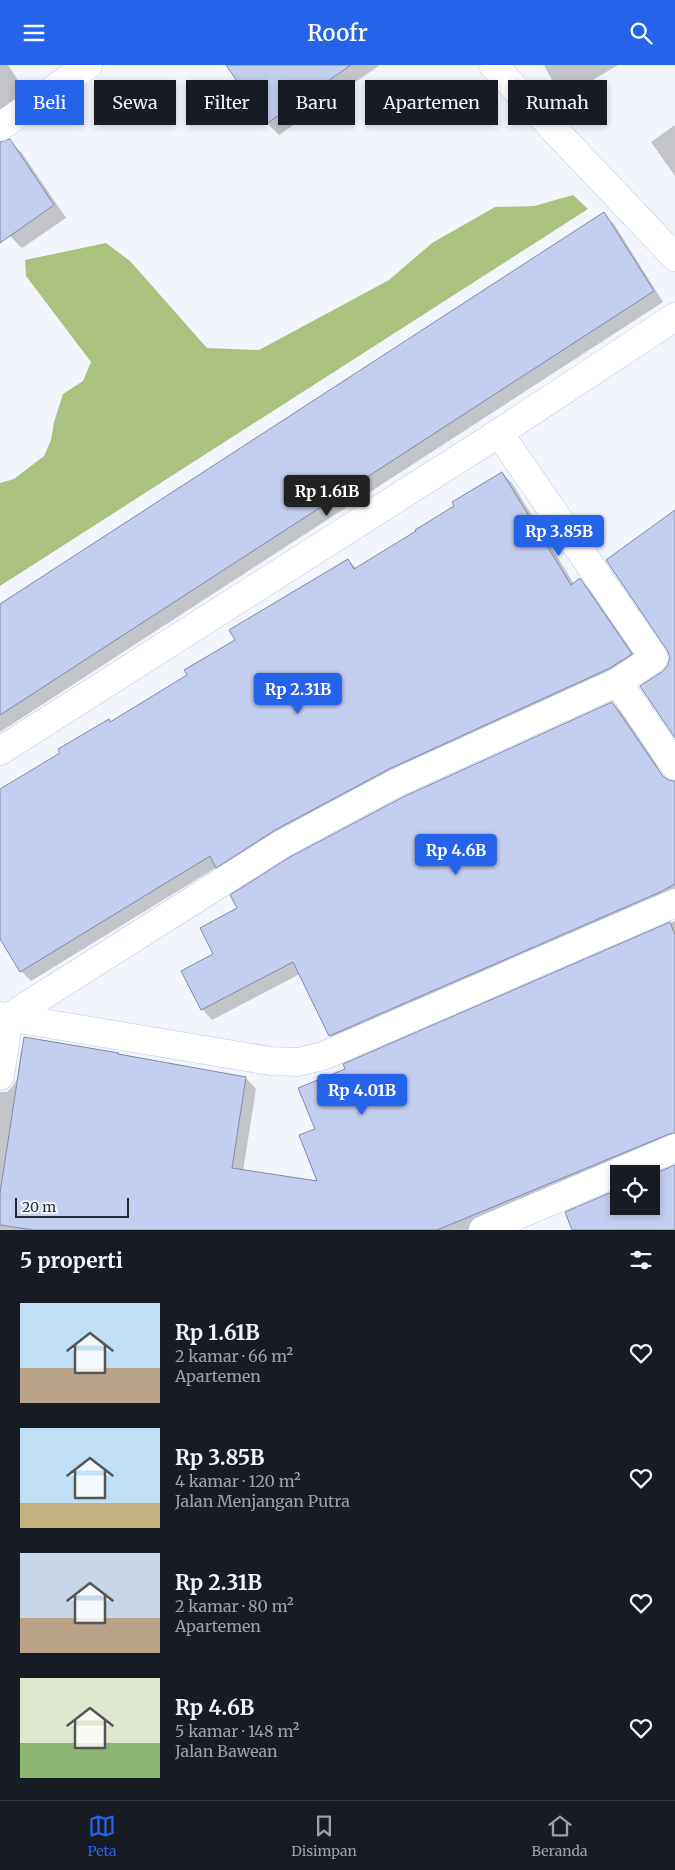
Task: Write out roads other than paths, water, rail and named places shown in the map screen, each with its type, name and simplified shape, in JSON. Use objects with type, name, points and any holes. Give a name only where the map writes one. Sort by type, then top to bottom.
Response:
[{"type":"street","points":[[0,127],[88,65]]},
{"type":"street","points":[[493,65],[670,243]]},
{"type":"street","points":[[0,751],[499,433],[675,317]]},
{"type":"street","points":[[4,1016],[282,844],[396,783],[618,682],[654,658],[499,433]]},
{"type":"street","points":[[618,682],[675,766]]},
{"type":"street","points":[[4,1016],[270,1061],[298,1062],[323,1056],[675,903]]},
{"type":"street","points":[[0,1076],[4,1016]]},
{"type":"street","points":[[483,1230],[675,1148]]}]
